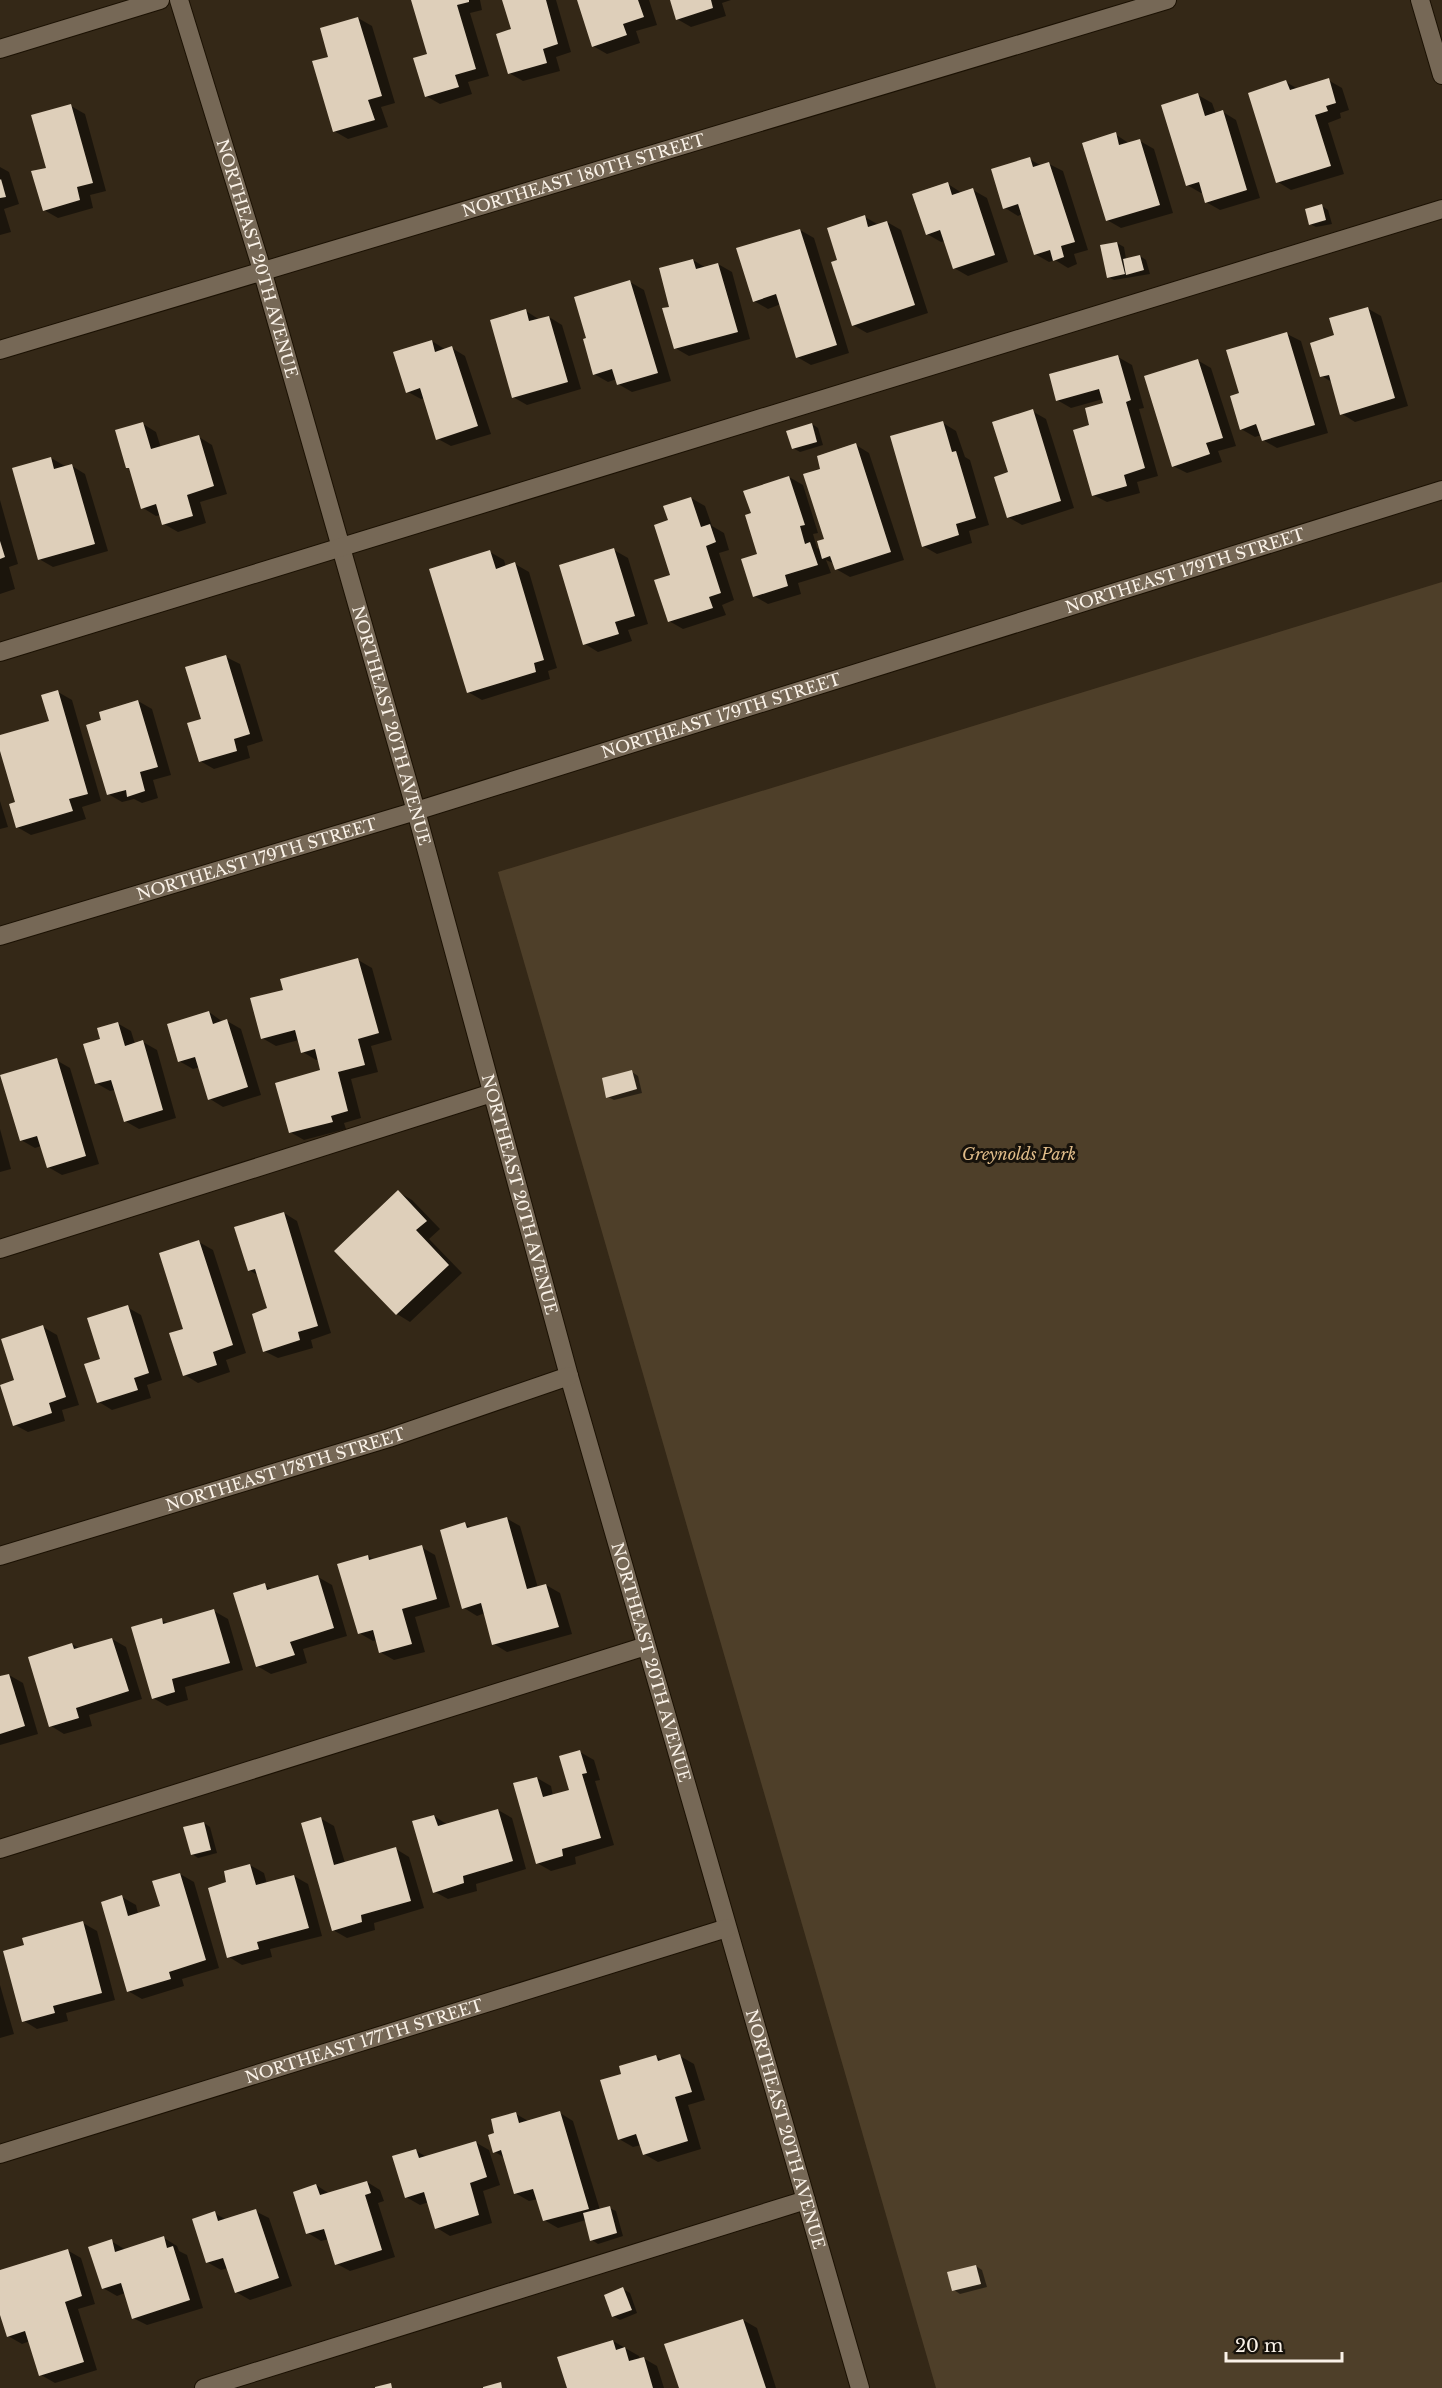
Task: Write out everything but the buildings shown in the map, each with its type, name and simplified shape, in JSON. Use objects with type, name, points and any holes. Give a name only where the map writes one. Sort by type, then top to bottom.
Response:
[{"type":"street","points":[[0,49],[160,0]]},
{"type":"street","name":"NORTHEAST 20TH AVENUE","points":[[179,0],[262,270],[416,811],[569,1376],[860,2388]]},
{"type":"street","name":"NORTHEAST 180TH STREET","points":[[0,350],[1167,0]]},
{"type":"street","points":[[1420,0],[1442,75]]},
{"type":"street","points":[[0,652],[1442,209]]},
{"type":"street","name":"NORTHEAST 179TH STREET","points":[[0,936],[416,811],[1442,490]]},
{"type":"street","points":[[0,1249],[492,1093]]},
{"type":"street","name":"NORTHEAST 178TH STREET","points":[[0,1556],[389,1438],[569,1376]]},
{"type":"street","points":[[0,1849],[646,1646]]},
{"type":"street","name":"NORTHEAST 177TH STREET","points":[[0,2154],[728,1928]]},
{"type":"street","points":[[204,2388],[806,2200]]},
{"type":"green space","name":"Greynolds Park","points":[[1442,582],[1442,2388],[936,2388],[498,872]]}]
